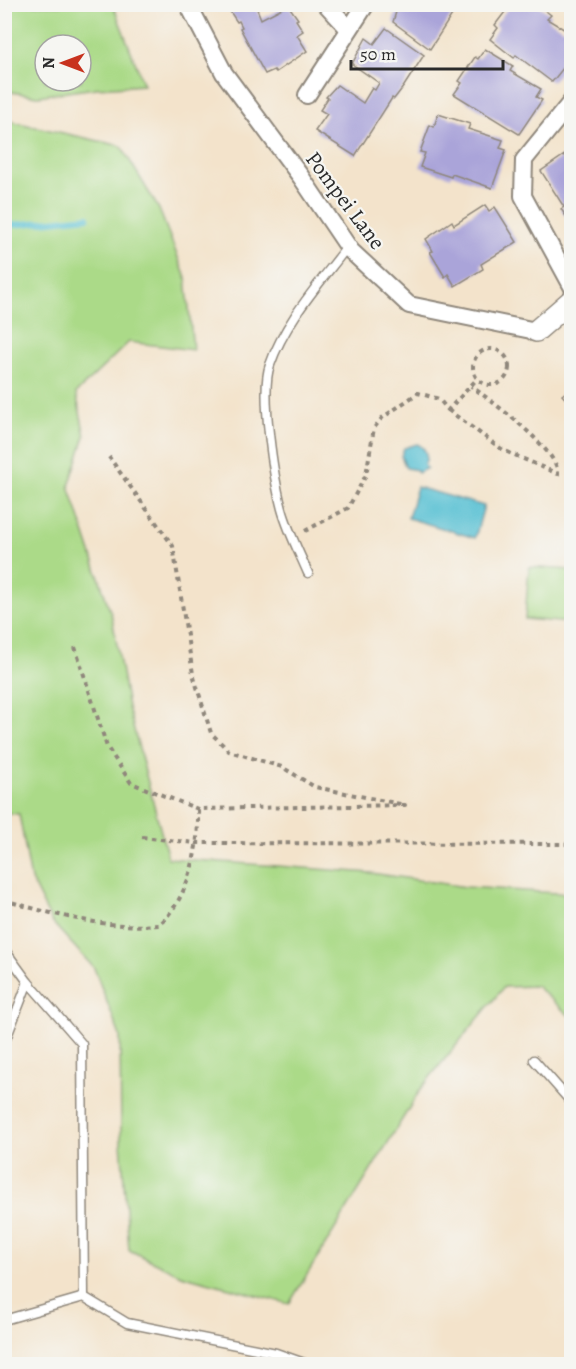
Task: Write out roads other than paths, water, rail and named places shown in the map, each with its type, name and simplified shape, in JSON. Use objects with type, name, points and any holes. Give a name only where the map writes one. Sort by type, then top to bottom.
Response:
[{"type":"street","name":"Pompei Lane","points":[[188,4],[224,73],[301,177],[347,247],[409,305],[536,331]]},
{"type":"street","points":[[326,4],[349,29]]},
{"type":"street","points":[[307,95],[366,4]]},
{"type":"street","points":[[572,101],[524,160],[523,196],[572,286]]},
{"type":"street","points":[[536,331],[572,300]]},
{"type":"lane","points":[[308,573],[282,510],[265,391],[269,366],[300,309],[347,247]]},
{"type":"lane","points":[[4,949],[28,982],[82,1044],[84,1297]]},
{"type":"lane","points":[[4,1044],[28,982]]},
{"type":"lane","points":[[534,1060],[572,1103]]},
{"type":"lane","points":[[4,1320],[84,1297],[127,1323],[276,1353],[308,1365]]},
{"type":"water","points":[[417,444],[426,453],[424,465],[427,468],[418,473],[417,470],[406,468],[401,456],[404,448]]},
{"type":"water","points":[[417,487],[484,506],[475,538],[408,518]]},
{"type":"waterway","points":[[4,226],[88,217]]}]
